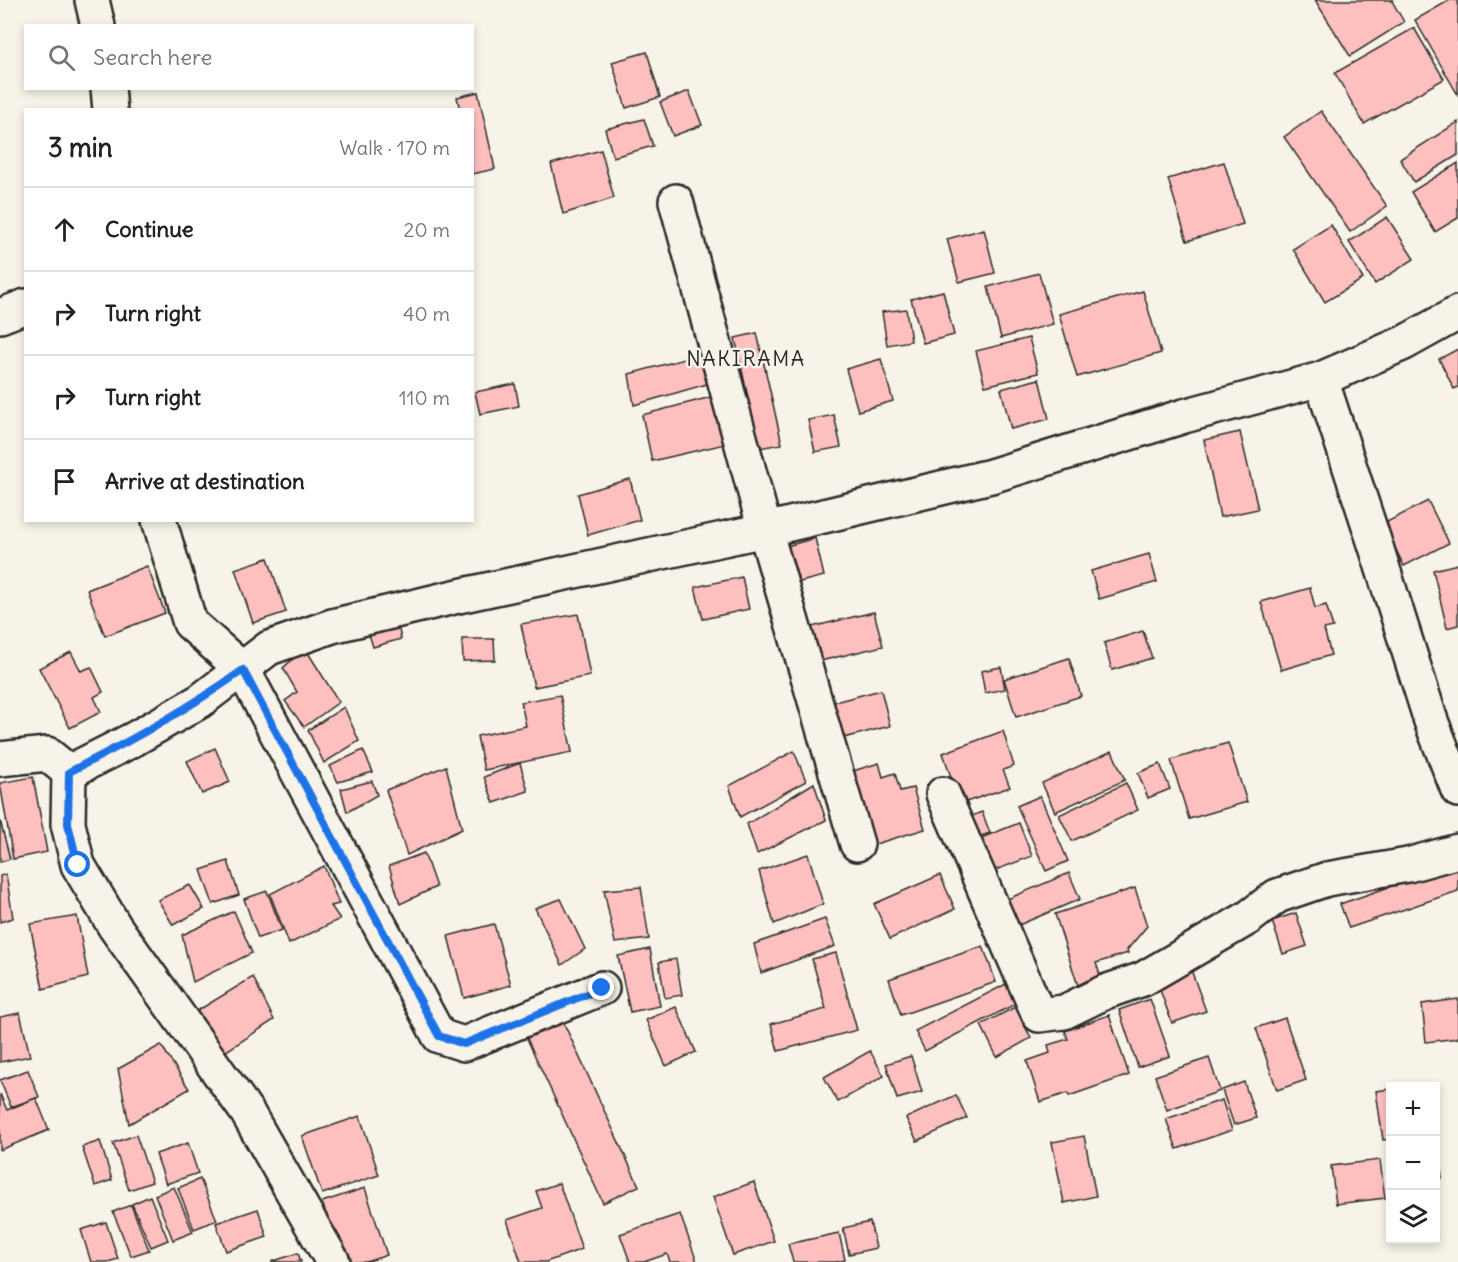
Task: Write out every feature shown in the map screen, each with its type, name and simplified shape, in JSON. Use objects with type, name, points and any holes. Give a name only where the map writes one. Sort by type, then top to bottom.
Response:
[{"type":"street","points":[[92,0],[98,24]]},
{"type":"street","points":[[108,90],[110,108]]},
{"type":"street","points":[[676,201],[765,530],[857,844]]},
{"type":"street","points":[[0,316],[24,307]]},
{"type":"street","points":[[69,772],[134,739],[200,701],[269,648],[332,626],[454,597],[765,530],[990,476],[1184,416],[1321,380],[1404,343],[1458,313]]},
{"type":"street","points":[[1321,380],[1431,721],[1458,790]]},
{"type":"street","points":[[160,522],[190,623],[243,670],[439,1036],[464,1044],[602,988]]},
{"type":"street","points":[[0,759],[47,754],[69,772]]},
{"type":"street","points":[[69,772],[68,824],[78,865],[115,927],[248,1112],[333,1262]]},
{"type":"street","points":[[943,794],[1039,1015],[1064,1012],[1105,992],[1143,979],[1248,918],[1277,896],[1327,879],[1408,865],[1458,851]]},
{"type":"building","points":[[1315,0],[1394,0],[1392,1],[1404,22],[1350,56]]},
{"type":"building","points":[[1450,0],[1458,0],[1458,95],[1415,20]]},
{"type":"building","points":[[1414,28],[1444,79],[1364,124],[1335,73]]},
{"type":"building","points":[[647,52],[660,97],[626,108],[612,62]]},
{"type":"building","points":[[689,91],[702,125],[673,136],[660,102]]},
{"type":"building","points":[[478,92],[495,169],[474,174],[474,108],[460,108],[457,97]]},
{"type":"building","points":[[1321,111],[1387,206],[1350,232],[1284,137]]},
{"type":"building","points":[[644,119],[653,146],[613,157],[605,129]]},
{"type":"building","points":[[1458,122],[1458,155],[1414,182],[1400,159]]},
{"type":"building","points":[[601,150],[614,198],[563,214],[551,164]]},
{"type":"building","points":[[1224,162],[1243,224],[1187,241],[1168,179]]},
{"type":"building","points":[[1458,163],[1458,218],[1435,232],[1411,192]]},
{"type":"building","points":[[1387,217],[1414,259],[1375,284],[1349,242]]},
{"type":"building","points":[[1331,225],[1363,279],[1325,302],[1293,249]]},
{"type":"building","points":[[984,229],[995,273],[959,282],[947,239]]},
{"type":"building","points":[[1039,273],[1053,324],[1001,338],[988,287]]},
{"type":"building","points":[[943,291],[954,335],[923,343],[911,299]]},
{"type":"building","points":[[1143,291],[1161,353],[1077,377],[1059,314]]},
{"type":"building","points":[[906,309],[911,341],[887,345],[882,312]]},
{"type":"building","points":[[757,333],[782,444],[759,448],[735,338]]},
{"type":"building","points":[[1029,338],[1038,373],[985,386],[976,351]]},
{"type":"building","points":[[1458,349],[1458,387],[1454,389],[1439,359]]},
{"type":"building","points":[[699,355],[707,384],[634,405],[629,374]]},
{"type":"building","points":[[881,359],[893,401],[858,411],[846,369]]},
{"type":"building","points":[[1039,379],[1049,419],[1011,429],[1001,389]]},
{"type":"building","points":[[515,384],[519,406],[480,414],[475,392]]},
{"type":"building","points":[[715,396],[725,444],[652,461],[642,415]]},
{"type":"building","points":[[834,415],[841,447],[815,452],[808,420]]},
{"type":"building","points":[[1240,432],[1258,509],[1220,517],[1204,440]]},
{"type":"building","points":[[630,479],[640,520],[588,535],[578,494]]},
{"type":"building","points":[[1428,501],[1449,543],[1404,566],[1383,524]]},
{"type":"building","points":[[815,538],[824,576],[796,583],[787,546]]},
{"type":"building","points":[[1149,554],[1157,582],[1099,599],[1091,571]]},
{"type":"building","points":[[268,558],[286,612],[253,623],[235,569]]},
{"type":"building","points":[[1458,564],[1458,625],[1447,628],[1433,570]]},
{"type":"building","points":[[147,566],[165,613],[105,636],[87,590]]},
{"type":"building","points":[[742,577],[749,609],[703,619],[695,587]]},
{"type":"building","points":[[1310,588],[1315,608],[1326,605],[1333,627],[1324,629],[1331,655],[1281,670],[1261,602]]},
{"type":"building","points":[[395,612],[401,639],[373,647],[365,621]]},
{"type":"building","points":[[874,612],[883,646],[812,663],[803,629]]},
{"type":"building","points":[[578,614],[590,676],[534,687],[521,624]]},
{"type":"building","points":[[1143,631],[1152,658],[1112,670],[1104,643]]},
{"type":"building","points":[[462,639],[494,639],[495,660],[463,661]]},
{"type":"building","points":[[305,648],[339,702],[304,727],[285,701],[297,692],[283,668]]},
{"type":"building","points":[[71,652],[81,671],[91,667],[103,692],[94,697],[101,712],[70,728],[39,668]]},
{"type":"building","points":[[1069,658],[1081,696],[1016,717],[1004,679]]},
{"type":"building","points":[[1001,667],[1005,689],[985,693],[981,671]]},
{"type":"building","points":[[881,690],[890,726],[832,741],[823,705]]},
{"type":"building","points":[[560,695],[572,752],[484,770],[477,736],[526,726],[521,702]]},
{"type":"building","points":[[344,707],[359,741],[324,763],[308,730]]},
{"type":"building","points":[[1003,731],[1014,766],[1003,770],[1010,787],[960,804],[943,753]]},
{"type":"building","points":[[1228,743],[1247,802],[1189,819],[1171,760]]},
{"type":"building","points":[[215,748],[230,782],[202,794],[187,761]]},
{"type":"building","points":[[363,750],[373,772],[338,782],[330,766]]},
{"type":"building","points":[[794,751],[806,781],[740,817],[729,786]]},
{"type":"building","points":[[1112,751],[1125,780],[1055,812],[1042,783]]},
{"type":"building","points":[[520,763],[528,791],[494,803],[484,777]]},
{"type":"building","points":[[879,763],[883,777],[895,773],[900,791],[913,788],[925,829],[862,848],[840,775]]},
{"type":"building","points":[[1160,764],[1170,789],[1148,798],[1138,773]]},
{"type":"building","points":[[446,766],[462,829],[407,855],[386,790]]},
{"type":"building","points":[[33,777],[47,852],[13,859],[0,783]]},
{"type":"building","points":[[372,781],[377,795],[347,812],[341,789]]},
{"type":"building","points":[[814,783],[826,820],[757,854],[747,824]]},
{"type":"building","points":[[1126,783],[1138,810],[1072,841],[1059,815]]},
{"type":"building","points":[[1040,796],[1068,861],[1046,871],[1017,806]]},
{"type":"building","points":[[982,812],[990,833],[966,841],[959,821]]},
{"type":"building","points":[[0,820],[10,859],[0,862]]},
{"type":"building","points":[[1019,823],[1032,856],[983,875],[971,842]]},
{"type":"building","points":[[424,853],[436,887],[400,904],[389,866]]},
{"type":"building","points":[[808,854],[823,904],[774,924],[759,871]]},
{"type":"building","points":[[228,861],[239,895],[213,904],[201,870]]},
{"type":"building","points":[[1458,863],[1458,891],[1349,928],[1340,904]]},
{"type":"building","points":[[324,866],[339,904],[331,906],[340,919],[289,944],[270,894]]},
{"type":"building","points":[[1069,873],[1080,899],[1007,930],[996,904]]},
{"type":"building","points":[[6,874],[13,918],[0,922],[0,876]]},
{"type":"building","points":[[940,875],[955,909],[890,939],[874,904]]},
{"type":"building","points":[[190,885],[204,909],[173,925],[158,900]]},
{"type":"building","points":[[641,887],[649,939],[615,943],[604,890]]},
{"type":"building","points":[[1135,888],[1147,926],[1127,950],[1128,953],[1096,963],[1103,984],[1080,992],[1055,914]]},
{"type":"building","points":[[267,891],[282,930],[258,938],[244,899]]},
{"type":"building","points":[[561,899],[585,949],[562,965],[535,908]]},
{"type":"building","points":[[234,911],[252,953],[193,982],[182,935]]},
{"type":"building","points":[[1296,913],[1307,946],[1283,954],[1272,921]]},
{"type":"building","points":[[77,916],[88,977],[43,989],[30,924]]},
{"type":"building","points":[[825,919],[835,946],[761,973],[754,944]]},
{"type":"building","points":[[494,924],[511,985],[464,998],[448,936]]},
{"type":"building","points":[[983,946],[996,982],[901,1015],[889,979]]},
{"type":"building","points":[[650,949],[660,1006],[630,1012],[618,956]]},
{"type":"building","points":[[836,953],[857,1030],[778,1051],[771,1024],[826,1009],[812,959]]},
{"type":"building","points":[[676,959],[682,995],[665,998],[659,962]]},
{"type":"building","points":[[1190,967],[1206,1011],[1172,1023],[1156,979]]},
{"type":"building","points":[[253,977],[274,1020],[225,1052],[197,1011]]},
{"type":"building","points":[[1008,983],[1019,1002],[925,1051],[915,1031]]},
{"type":"building","points":[[1150,999],[1170,1056],[1138,1067],[1119,1010]]},
{"type":"building","points":[[1458,999],[1458,1038],[1426,1042],[1422,1004]]},
{"type":"building","points":[[554,1002],[639,1186],[603,1203],[518,1019]]},
{"type":"building","points":[[676,1007],[696,1052],[666,1066],[646,1020]]},
{"type":"building","points":[[1015,1007],[1031,1038],[997,1057],[981,1025]]},
{"type":"building","points":[[20,1013],[30,1056],[0,1062],[0,1017]]},
{"type":"building","points":[[1109,1015],[1129,1075],[1069,1096],[1068,1093],[1040,1102],[1027,1061],[1050,1053],[1048,1045],[1068,1039],[1065,1031]]},
{"type":"building","points":[[1285,1018],[1306,1080],[1277,1090],[1256,1028]]},
{"type":"building","points":[[161,1045],[189,1089],[129,1124],[118,1069]]},
{"type":"building","points":[[870,1051],[884,1076],[838,1102],[824,1077]]},
{"type":"building","points":[[911,1056],[922,1092],[897,1099],[886,1064]]},
{"type":"building","points":[[1209,1058],[1220,1091],[1167,1110],[1155,1076]]},
{"type":"building","points":[[28,1070],[39,1097],[11,1107],[0,1080]]},
{"type":"building","points":[[1244,1082],[1256,1118],[1234,1125],[1222,1090]]},
{"type":"building","points":[[1386,1090],[1386,1140],[1383,1140],[1376,1091]]},
{"type":"building","points":[[0,1094],[7,1110],[36,1098],[49,1130],[0,1150]]},
{"type":"building","points":[[956,1095],[967,1118],[917,1141],[906,1118]]},
{"type":"building","points":[[1222,1100],[1232,1130],[1177,1149],[1166,1119]]},
{"type":"building","points":[[360,1116],[379,1175],[322,1194],[302,1136]]},
{"type":"building","points":[[136,1135],[152,1182],[129,1190],[113,1143]]},
{"type":"building","points":[[1084,1136],[1096,1196],[1064,1203],[1052,1142]]},
{"type":"building","points":[[100,1141],[112,1180],[95,1186],[82,1147]]},
{"type":"building","points":[[188,1143],[198,1173],[166,1184],[156,1154]]},
{"type":"building","points":[[1380,1160],[1385,1198],[1336,1204],[1331,1166]]},
{"type":"building","points":[[200,1179],[217,1220],[194,1229],[178,1188]]},
{"type":"building","points":[[754,1182],[774,1241],[733,1255],[713,1197]]},
{"type":"building","points":[[559,1183],[582,1249],[546,1262],[521,1262],[507,1220],[542,1208],[536,1191]]},
{"type":"building","points":[[174,1187],[193,1232],[173,1240],[155,1195]]},
{"type":"building","points":[[365,1188],[387,1255],[366,1262],[342,1262],[322,1202]]},
{"type":"building","points":[[150,1196],[168,1240],[151,1247],[132,1204]]},
{"type":"building","points":[[131,1205],[149,1250],[131,1256],[113,1212]]},
{"type":"building","points":[[258,1209],[267,1237],[226,1251],[216,1223]]},
{"type":"building","points":[[680,1214],[697,1262],[670,1262],[667,1254],[644,1262],[630,1262],[620,1234]]},
{"type":"building","points":[[106,1222],[118,1259],[108,1262],[91,1262],[81,1230]]},
{"type":"building","points":[[870,1222],[876,1248],[849,1254],[843,1228]]},
{"type":"building","points":[[839,1233],[845,1260],[793,1262],[788,1244]]},
{"type":"building","points":[[298,1253],[301,1262],[271,1262]]},
{"type":"district","name":"NAKIRAMA","points":[[746,359]]},
{"type":"route","points":[[78,865],[68,824],[69,772],[134,739],[200,701],[243,670],[439,1036],[464,1044],[602,988]]}]
